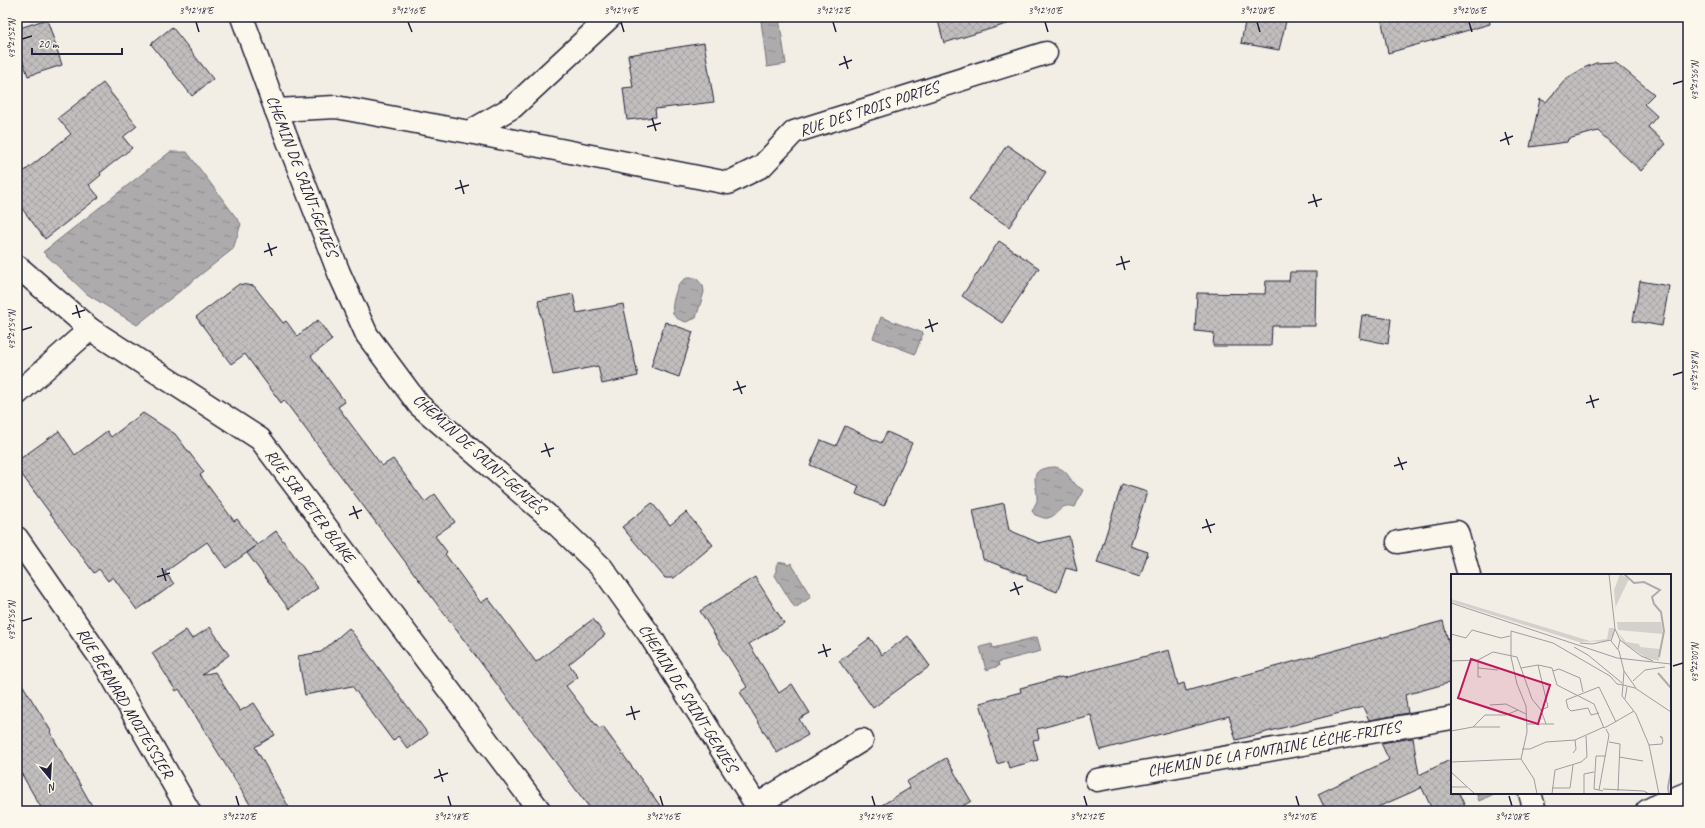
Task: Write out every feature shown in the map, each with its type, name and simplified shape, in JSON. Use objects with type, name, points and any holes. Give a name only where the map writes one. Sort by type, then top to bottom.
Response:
[{"type":"street","name":"CHEMIN DE SAINT-GENIÈS","points":[[242,17],[339,273],[367,335],[419,405],[547,515],[602,568],[649,634],[758,808]]},
{"type":"street","points":[[470,132],[513,107],[610,17]]},
{"type":"street","name":"RUE DES TROIS PORTES","points":[[276,110],[336,107],[728,183],[762,166],[794,132],[1046,53]]},
{"type":"street","name":"RUE SIR PETER BLAKE","points":[[21,277],[90,329],[260,439],[540,811]]},
{"type":"street","points":[[17,394],[90,329]]},
{"type":"street","points":[[1398,542],[1457,532],[1469,574]]},
{"type":"street","name":"RUE BERNARD MOITESSIER","points":[[17,538],[106,666],[189,811]]},
{"type":"street","name":"CHEMIN DE LA FONTAINE LÈCHE-FRITES","points":[[1097,780],[1451,718]]},
{"type":"street","points":[[758,808],[862,740]]},
{"type":"street","points":[[1647,811],[1688,793]]},
{"type":"street","points":[[1530,794],[1535,811]]},
{"type":"water","points":[[779,18],[786,64],[767,67],[761,21]]},
{"type":"water","points":[[170,152],[187,152],[241,224],[233,249],[137,325],[87,294],[43,252]]},
{"type":"water","points":[[687,278],[696,278],[703,286],[704,292],[696,318],[686,322],[675,317],[673,313],[673,301],[677,288],[683,280]]},
{"type":"water","points":[[881,317],[923,333],[915,354],[873,338]]},
{"type":"water","points":[[1055,467],[1063,470],[1074,484],[1083,490],[1075,507],[1063,507],[1052,516],[1043,518],[1035,515],[1032,511],[1037,501],[1035,483],[1036,473],[1046,468]]},
{"type":"water","points":[[785,562],[788,565],[791,563],[811,597],[795,608],[774,574],[778,563]]},
{"type":"water","points":[[1037,637],[1041,651],[998,662],[999,666],[986,670],[980,647],[992,644],[993,648]]},
{"type":"water","points":[[1476,794],[1494,794],[1479,801]]},
{"type":"building","points":[[937,17],[1009,17],[1010,23],[944,43]]},
{"type":"building","points":[[1246,17],[1287,17],[1279,50],[1241,43]]},
{"type":"building","points":[[1381,17],[1489,17],[1490,24],[1388,53]]},
{"type":"building","points":[[47,19],[62,65],[28,76],[17,44],[17,29]]},
{"type":"building","points":[[172,27],[213,79],[192,96],[151,44]]},
{"type":"building","points":[[704,43],[714,102],[655,109],[656,117],[627,120],[623,88],[633,87],[628,55]]},
{"type":"building","points":[[1615,62],[1654,94],[1644,104],[1657,116],[1648,127],[1666,144],[1641,171],[1598,131],[1568,139],[1567,142],[1530,147],[1540,99],[1546,102],[1567,78],[1586,67],[1596,63]]},
{"type":"building","points":[[103,83],[137,126],[123,137],[132,148],[100,173],[101,175],[89,185],[99,197],[45,239],[17,202],[17,177],[71,134],[58,118]]},
{"type":"building","points":[[1007,145],[1046,172],[1009,227],[969,200]]},
{"type":"building","points":[[999,241],[1039,268],[1002,323],[962,296]]},
{"type":"building","points":[[1290,272],[1316,272],[1315,326],[1272,326],[1271,346],[1213,346],[1214,333],[1195,331],[1197,293],[1265,294],[1266,281],[1289,281]]},
{"type":"building","points":[[1640,281],[1669,286],[1662,326],[1633,321]]},
{"type":"building","points":[[239,284],[254,286],[283,323],[286,321],[297,336],[318,320],[332,340],[311,356],[345,402],[338,407],[382,466],[393,459],[425,502],[435,494],[455,522],[435,536],[447,552],[445,554],[481,603],[488,598],[536,662],[593,619],[605,635],[569,664],[578,677],[566,686],[599,729],[603,727],[664,811],[592,811],[284,400],[281,403],[245,354],[231,364],[196,317]]},
{"type":"building","points":[[573,294],[577,313],[623,304],[638,376],[602,384],[598,366],[553,375],[538,301]]},
{"type":"building","points":[[1362,315],[1391,319],[1388,344],[1359,338]]},
{"type":"building","points":[[665,322],[693,332],[679,377],[651,367]]},
{"type":"building","points":[[143,413],[175,434],[204,472],[200,475],[234,521],[237,519],[257,545],[276,531],[318,588],[289,609],[247,553],[256,546],[226,568],[207,542],[165,572],[174,584],[137,610],[113,577],[108,581],[99,569],[94,573],[17,468],[17,461],[59,431],[75,455],[107,431],[111,437]]},
{"type":"building","points":[[845,426],[881,443],[887,432],[912,443],[884,506],[856,494],[859,486],[810,465],[821,440],[836,446]]},
{"type":"building","points":[[1122,484],[1147,492],[1130,546],[1148,552],[1140,577],[1097,563]]},
{"type":"building","points":[[652,503],[670,525],[686,512],[713,545],[674,578],[665,578],[622,527]]},
{"type":"building","points":[[1004,503],[1009,530],[1039,543],[1069,536],[1077,571],[1066,568],[1057,592],[1027,580],[1027,576],[983,559],[973,510]]},
{"type":"building","points":[[755,577],[784,623],[749,644],[779,693],[792,684],[810,713],[799,719],[808,735],[777,753],[740,692],[747,687],[700,611]]},
{"type":"building","points":[[1443,621],[1451,652],[1451,682],[1405,695],[1408,713],[1369,720],[1363,707],[1236,740],[1229,716],[1100,750],[1091,715],[1037,729],[1039,739],[1033,740],[1038,760],[1009,768],[1007,761],[997,764],[980,703],[1021,692],[1020,688],[1169,650],[1178,685],[1184,683],[1186,691]]},
{"type":"building","points":[[210,627],[229,655],[202,675],[215,672],[240,711],[254,703],[275,735],[255,747],[291,811],[254,811],[179,689],[176,691],[152,653],[186,630],[192,639]]},
{"type":"building","points":[[349,628],[428,734],[408,749],[398,736],[393,741],[352,686],[305,695],[298,656],[321,652]]},
{"type":"building","points":[[908,636],[930,666],[873,708],[839,661],[870,638],[882,655]]},
{"type":"building","points":[[17,676],[51,731],[50,732],[95,811],[43,811],[17,766]]},
{"type":"building","points":[[1413,738],[1419,775],[1451,759],[1451,794],[1459,794],[1467,811],[1433,811],[1421,786],[1421,788],[1369,811],[1326,811],[1318,794],[1389,760],[1381,743]]},
{"type":"building","points":[[946,758],[971,801],[955,811],[872,811],[910,788],[906,782]]}]
